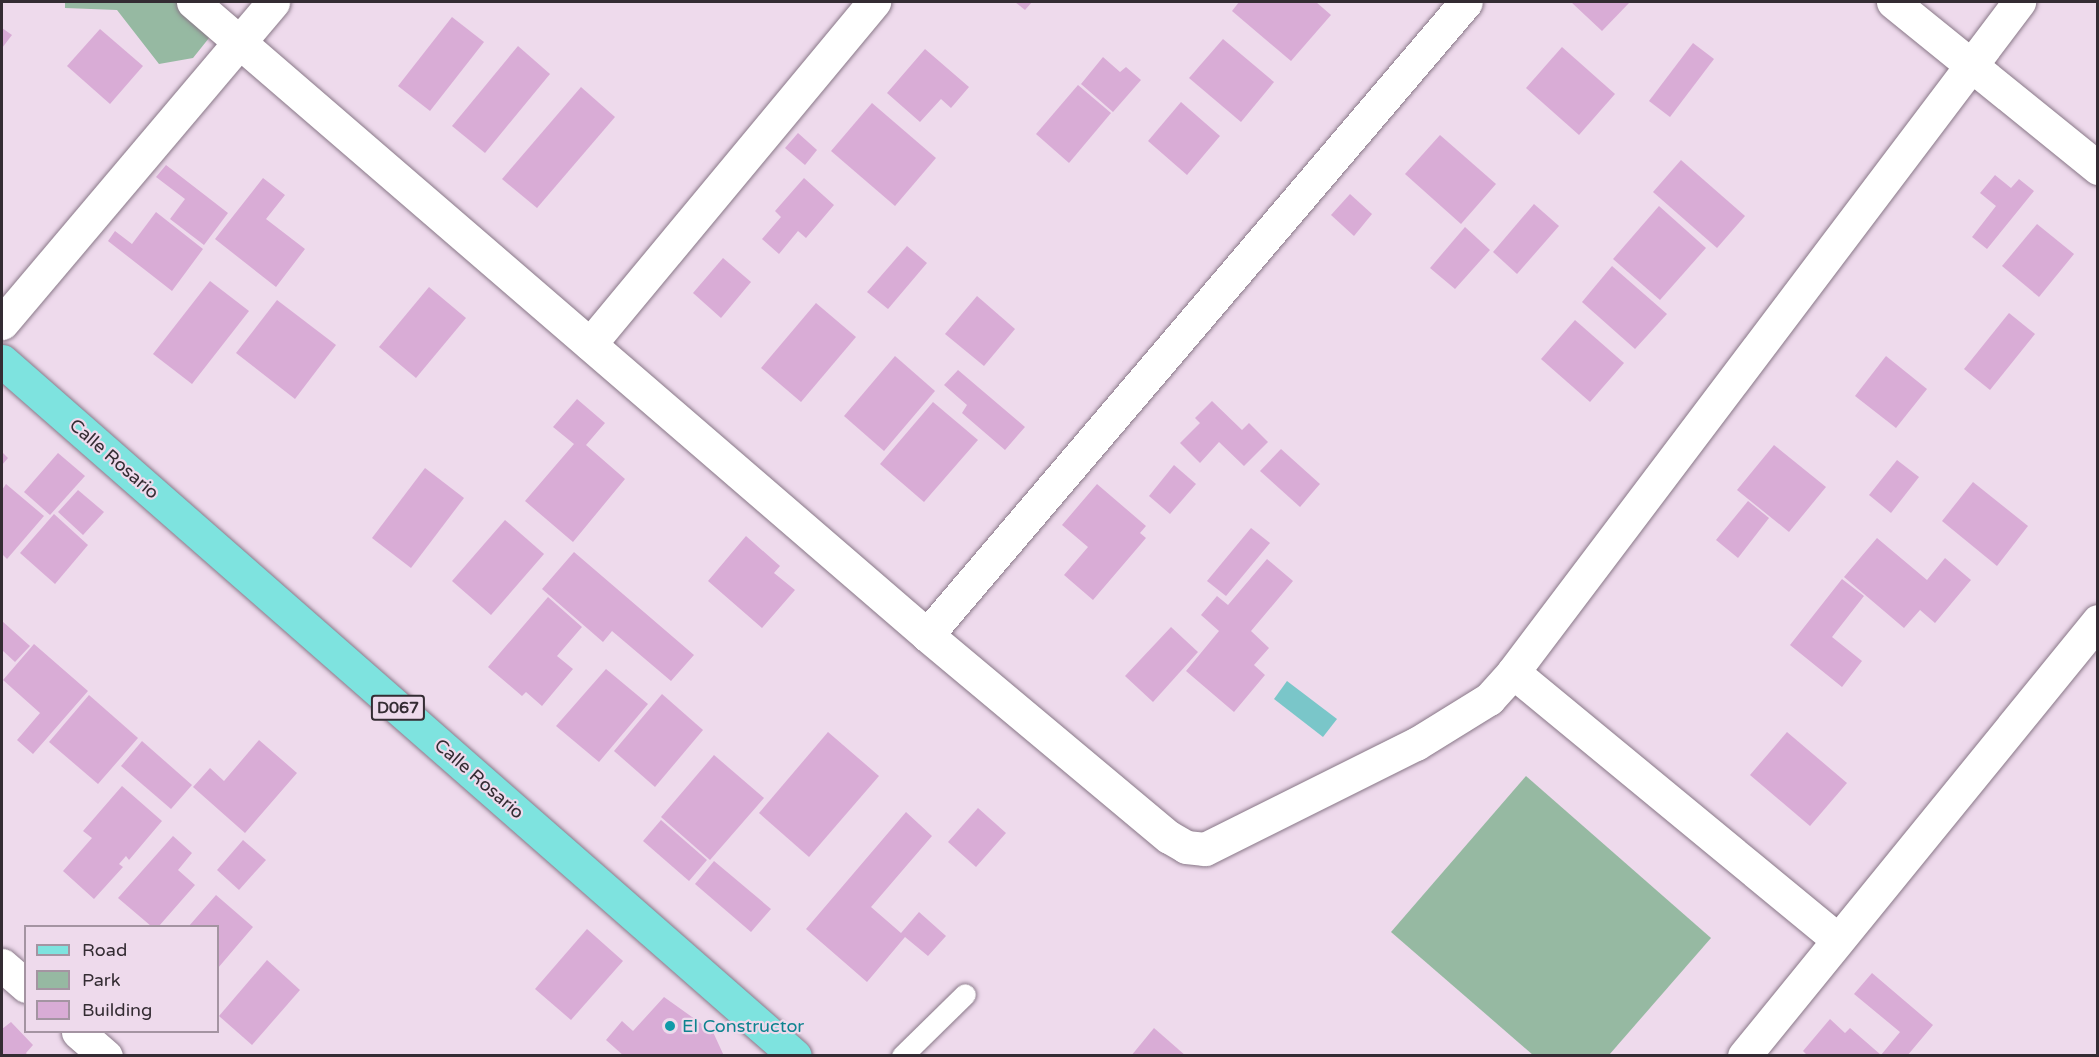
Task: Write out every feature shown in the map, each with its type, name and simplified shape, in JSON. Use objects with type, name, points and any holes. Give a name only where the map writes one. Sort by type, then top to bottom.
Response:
[{"type":"main road","name":"Calle Rosario","points":[[2,361],[795,1056]]},
{"type":"street","points":[[193,2],[927,635],[1169,837],[1186,847],[1205,849],[1416,744],[1488,699],[1514,672],[2019,2]]},
{"type":"street","points":[[2,323],[273,2]]},
{"type":"street","points":[[590,344],[874,2]]},
{"type":"street","points":[[927,635],[1466,2]]},
{"type":"street","points":[[1893,2],[2097,168]]},
{"type":"street","points":[[1744,1056],[2097,621]]},
{"type":"street","points":[[1514,672],[1838,940]]},
{"type":"street","points":[[2,965],[24,984]]},
{"type":"street","points":[[79,1033],[106,1056]]},
{"type":"lane","points":[[902,1056],[965,994]]},
{"type":"green space","points":[[65,2],[178,2],[207,22],[209,38],[193,58],[159,64],[117,10],[65,8]]},
{"type":"green space","points":[[1526,776],[1711,938],[1609,1055],[1533,1055],[1391,932]]},
{"type":"shaded area","points":[[1287,681],[1337,719],[1323,737],[1274,699]]},
{"type":"building","points":[[1015,2],[1032,2],[1025,10]]},
{"type":"building","points":[[1239,2],[1316,2],[1331,15],[1291,61],[1232,11]]},
{"type":"building","points":[[1571,2],[1630,2],[1602,31]]},
{"type":"building","points":[[452,17],[484,42],[430,111],[398,86]]},
{"type":"building","points":[[2,28],[12,35],[2,48]]},
{"type":"building","points":[[100,29],[143,66],[110,104],[67,66]]},
{"type":"building","points":[[1223,39],[1274,82],[1241,122],[1189,78]]},
{"type":"building","points":[[1693,43],[1714,59],[1670,117],[1649,101]]},
{"type":"building","points":[[518,46],[550,74],[485,153],[452,126]]},
{"type":"building","points":[[1562,47],[1615,94],[1579,135],[1526,88]]},
{"type":"building","points":[[925,49],[969,87],[951,108],[941,99],[920,122],[887,93]]},
{"type":"building","points":[[1103,57],[1120,72],[1126,67],[1141,80],[1113,112],[1081,84]]},
{"type":"building","points":[[1078,85],[1111,113],[1069,163],[1036,134]]},
{"type":"building","points":[[581,87],[615,117],[537,208],[502,179]]},
{"type":"building","points":[[1181,102],[1220,136],[1187,175],[1148,141]]},
{"type":"building","points":[[872,103],[936,158],[895,206],[831,151]]},
{"type":"building","points":[[798,133],[817,150],[805,165],[785,148]]},
{"type":"building","points":[[1440,135],[1496,184],[1461,224],[1405,174]]},
{"type":"building","points":[[1681,160],[1745,216],[1717,248],[1653,192]]},
{"type":"building","points":[[166,165],[228,213],[204,245],[170,219],[185,199],[156,177]]},
{"type":"building","points":[[1995,175],[2011,188],[2019,179],[2034,191],[1987,249],[1972,237],[1996,206],[1980,193]]},
{"type":"building","points":[[263,178],[285,195],[266,219],[305,249],[276,287],[215,239]]},
{"type":"building","points":[[804,178],[834,205],[806,238],[798,231],[779,254],[762,239],[781,217],[775,211]]},
{"type":"building","points":[[1350,194],[1372,214],[1354,236],[1331,215]]},
{"type":"building","points":[[1534,204],[1559,226],[1517,274],[1493,252]]},
{"type":"building","points":[[1659,206],[1706,248],[1660,300],[1613,259]]},
{"type":"building","points":[[156,212],[203,249],[172,291],[108,241],[115,231],[132,244]]},
{"type":"building","points":[[2037,224],[2074,254],[2039,297],[2002,266]]},
{"type":"building","points":[[1465,227],[1490,250],[1455,289],[1430,268]]},
{"type":"building","points":[[907,246],[927,263],[888,309],[867,292]]},
{"type":"building","points":[[723,258],[751,282],[721,318],[693,293]]},
{"type":"building","points":[[1612,266],[1667,314],[1635,349],[1582,302]]},
{"type":"building","points":[[210,281],[249,311],[192,384],[153,354]]},
{"type":"building","points":[[429,287],[466,318],[416,378],[379,347]]},
{"type":"building","points":[[977,296],[1015,329],[984,366],[945,334]]},
{"type":"building","points":[[277,300],[336,345],[295,399],[236,353]]},
{"type":"building","points":[[816,303],[856,337],[801,402],[761,368]]},
{"type":"building","points":[[2009,313],[2035,334],[1990,390],[1964,369]]},
{"type":"building","points":[[1575,320],[1624,363],[1590,402],[1541,359]]},
{"type":"building","points":[[895,356],[935,391],[884,451],[844,416]]},
{"type":"building","points":[[1886,356],[1927,389],[1896,428],[1855,396]]},
{"type":"building","points":[[958,370],[1025,427],[1005,450],[962,413],[967,405],[944,385]]},
{"type":"building","points":[[577,399],[605,423],[586,445],[625,479],[573,542],[525,501],[574,444],[553,427]]},
{"type":"building","points":[[1212,401],[1242,430],[1249,423],[1268,442],[1244,466],[1219,442],[1200,463],[1180,443],[1200,423],[1195,418]]},
{"type":"building","points":[[933,402],[978,440],[924,502],[880,464]]},
{"type":"building","points":[[1774,445],[1826,487],[1789,532],[1737,490]]},
{"type":"building","points":[[1281,449],[1320,484],[1300,507],[1260,471]]},
{"type":"building","points":[[2,452],[8,458],[2,465]]},
{"type":"building","points":[[58,453],[85,476],[50,515],[24,492]]},
{"type":"building","points":[[1897,460],[1919,477],[1891,513],[1869,495]]},
{"type":"building","points":[[1174,465],[1196,484],[1170,514],[1149,496]]},
{"type":"building","points":[[425,468],[464,498],[411,568],[372,538]]},
{"type":"building","points":[[1973,482],[2028,526],[1997,566],[1942,521]]},
{"type":"building","points":[[6,484],[44,516],[7,559],[2,554],[2,490]]},
{"type":"building","points":[[1097,484],[1146,526],[1140,533],[1146,538],[1093,600],[1064,575],[1088,547],[1062,525]]},
{"type":"building","points":[[78,490],[104,512],[83,535],[58,512]]},
{"type":"building","points":[[1748,501],[1769,518],[1738,558],[1716,540]]},
{"type":"building","points":[[54,514],[88,545],[55,584],[20,553]]},
{"type":"building","points":[[505,520],[544,554],[491,615],[452,581]]},
{"type":"building","points":[[1251,528],[1270,543],[1226,596],[1207,581]]},
{"type":"building","points":[[746,536],[780,566],[774,573],[795,590],[762,628],[708,581]]},
{"type":"building","points":[[1877,538],[1927,580],[1945,558],[1971,580],[1935,623],[1920,610],[1904,628],[1844,577]]},
{"type":"building","points":[[574,552],[694,655],[671,681],[612,631],[603,642],[542,589]]},
{"type":"building","points":[[1267,559],[1293,581],[1251,631],[1269,648],[1254,665],[1265,675],[1234,712],[1186,671],[1219,631],[1201,615],[1217,596],[1228,605]]},
{"type":"building","points":[[1842,579],[1864,596],[1832,637],[1862,661],[1842,687],[1790,645]]},
{"type":"building","points":[[548,597],[582,627],[557,656],[573,669],[542,706],[526,692],[522,696],[488,667]]},
{"type":"building","points":[[2,621],[30,646],[15,662],[2,650]]},
{"type":"building","points":[[1171,627],[1198,652],[1153,702],[1125,676]]},
{"type":"building","points":[[34,644],[88,691],[33,754],[17,740],[40,713],[3,680]]},
{"type":"building","points":[[606,669],[648,704],[599,762],[556,726]]},
{"type":"building","points":[[662,694],[703,730],[655,787],[614,751]]},
{"type":"building","points":[[89,695],[138,738],[98,784],[49,742]]},
{"type":"building","points":[[828,732],[879,776],[809,857],[759,813]]},
{"type":"building","points":[[1787,732],[1847,783],[1810,826],[1750,775]]},
{"type":"building","points":[[259,740],[297,773],[245,833],[193,787],[210,768],[224,781]]},
{"type":"building","points":[[142,741],[192,785],[171,809],[121,766]]},
{"type":"building","points":[[714,755],[764,798],[710,860],[661,817]]},
{"type":"building","points":[[122,786],[162,821],[129,860],[126,856],[119,864],[123,867],[94,899],[63,871],[92,838],[83,831]]},
{"type":"building","points":[[978,808],[1006,833],[976,867],[948,842]]},
{"type":"building","points":[[906,812],[932,836],[871,907],[901,933],[919,912],[946,936],[928,956],[905,937],[867,982],[806,929]]},
{"type":"building","points":[[661,820],[707,860],[689,881],[643,841]]},
{"type":"building","points":[[173,836],[192,853],[178,870],[195,885],[160,925],[150,925],[118,898]]},
{"type":"building","points":[[243,840],[266,860],[239,890],[217,870]]},
{"type":"building","points":[[714,861],[771,909],[751,932],[695,884]]},
{"type":"building","points":[[216,895],[253,927],[219,967],[219,925],[190,925]]},
{"type":"building","points":[[587,929],[623,961],[571,1020],[535,989]]},
{"type":"building","points":[[267,960],[300,990],[252,1045],[219,1016]]},
{"type":"building","points":[[1872,973],[1933,1025],[1907,1056],[1808,1056],[1803,1051],[1830,1019],[1845,1033],[1850,1028],[1881,1055],[1900,1032],[1854,994]]},
{"type":"building","name":"El Constructor","points":[[664,997],[713,1032],[724,1056],[624,1056],[606,1040],[622,1021],[633,1031]]},
{"type":"building","points":[[11,1022],[33,1045],[26,1053],[28,1056],[2,1056],[2,1029]]},
{"type":"building","points":[[1154,1028],[1186,1056],[1131,1056]]},
{"type":"place","name":"El Constructor","points":[[670,1026]]}]
